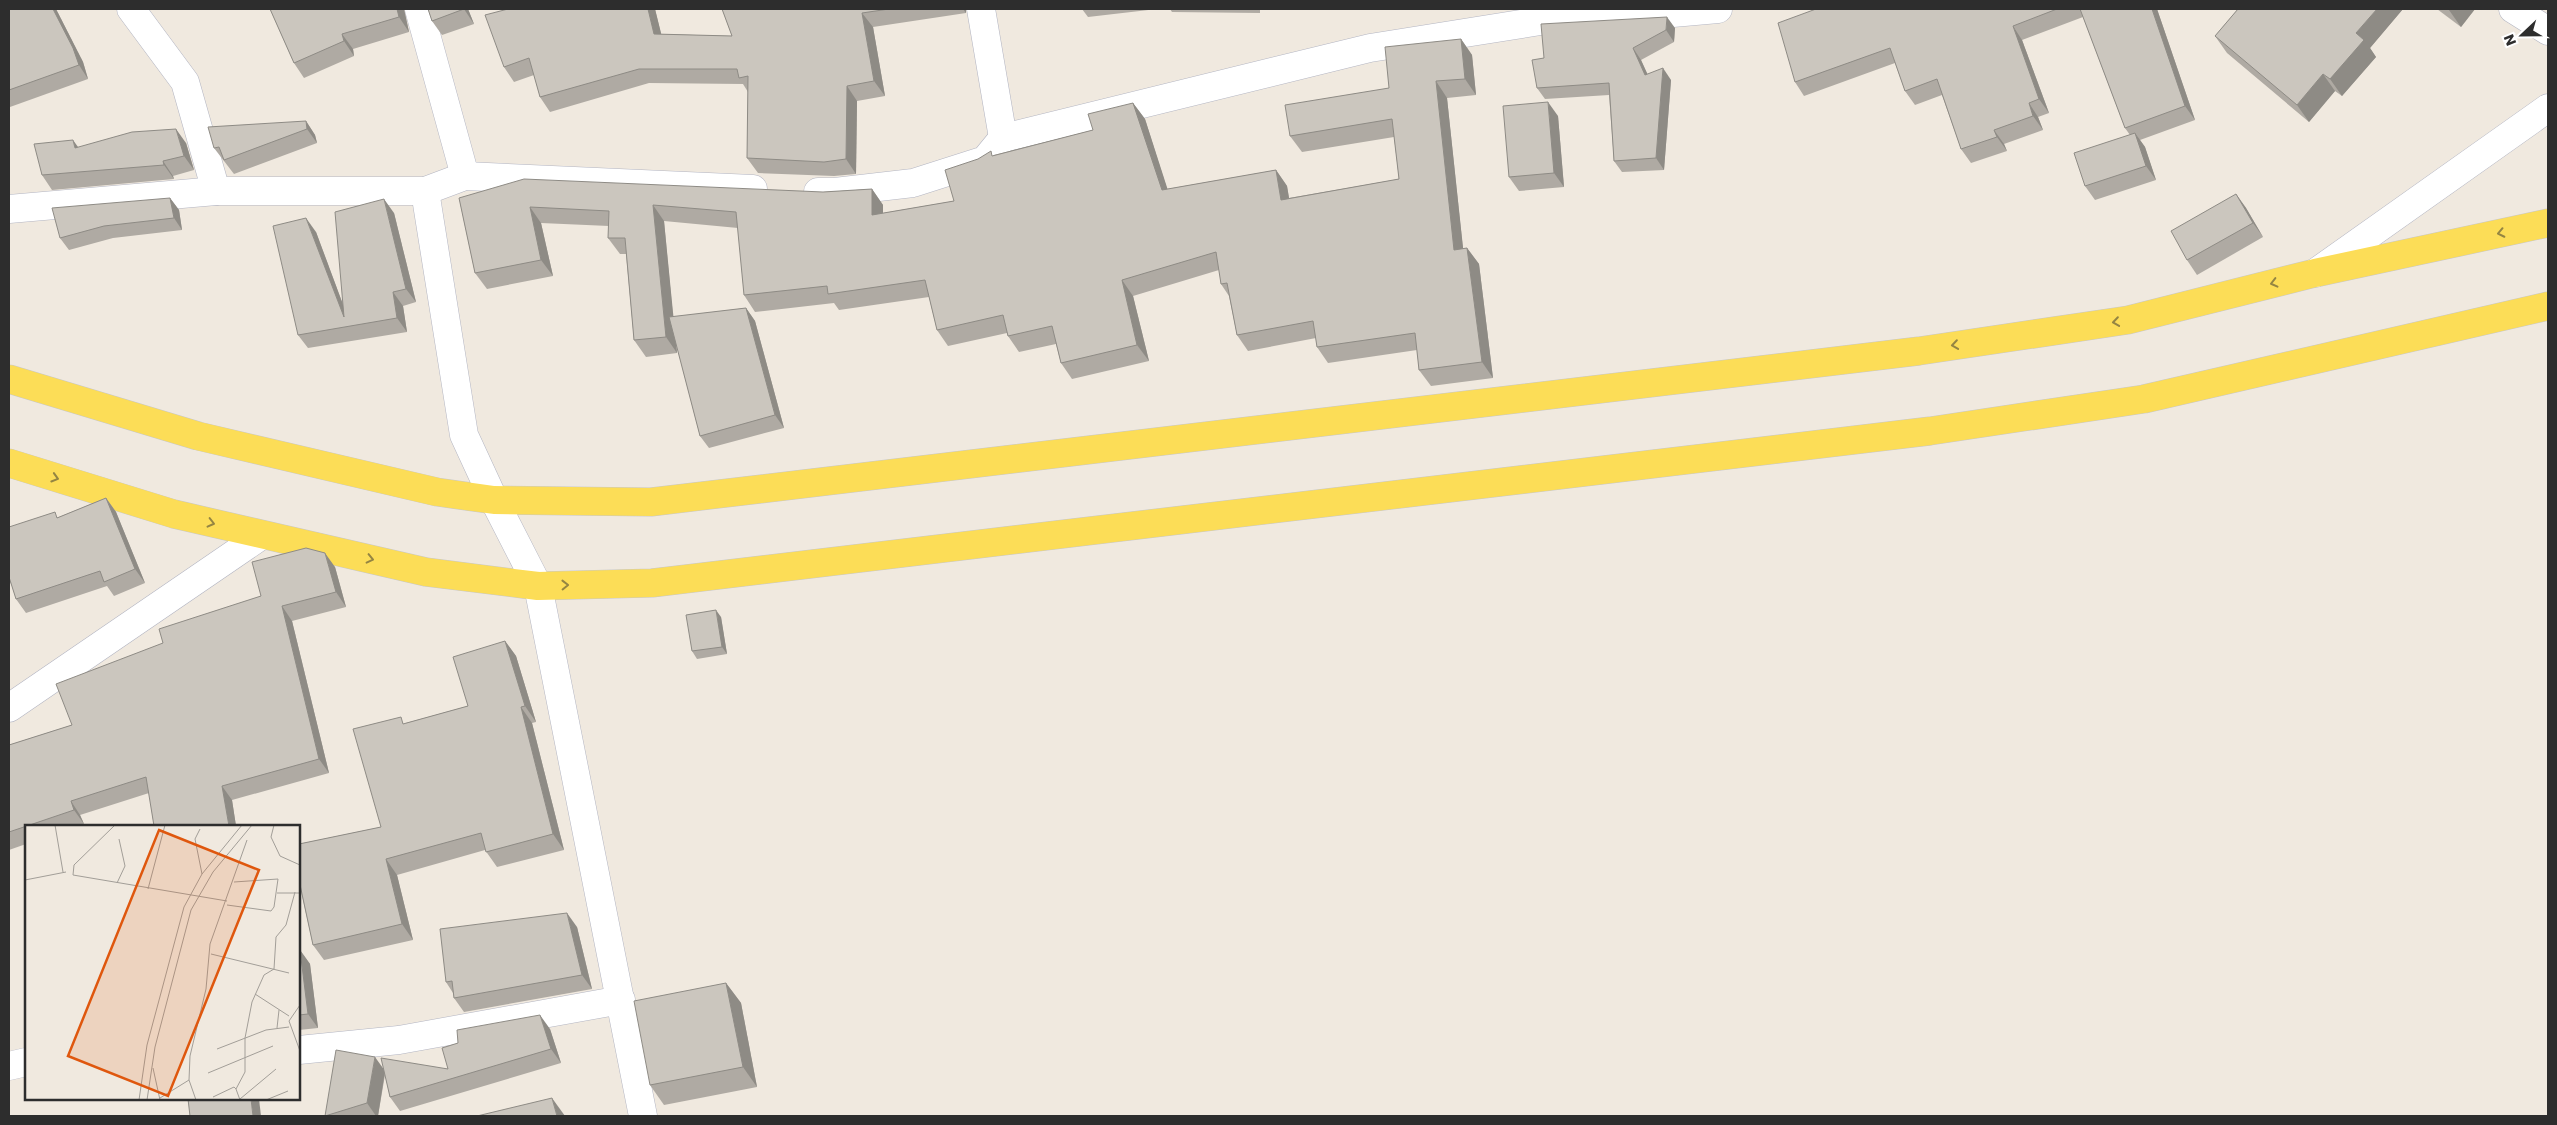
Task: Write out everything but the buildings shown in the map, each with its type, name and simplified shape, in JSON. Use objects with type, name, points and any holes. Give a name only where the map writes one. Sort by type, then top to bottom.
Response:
[{"type":"main road","points":[[9,379],[198,436],[437,492],[494,500],[651,502],[1920,351],[2128,320],[2315,273],[2548,222]]},
{"type":"main road","points":[[9,463],[174,514],[426,572],[538,586],[652,584],[1930,431],[2144,399],[2548,306]]},
{"type":"street","points":[[131,9],[185,82],[216,191]]},
{"type":"street","points":[[419,9],[465,176]]},
{"type":"street","points":[[981,9],[1003,138]]},
{"type":"street","points":[[9,209],[216,191],[425,191],[465,176],[835,192],[912,183],[985,160],[1003,138],[1370,48],[1559,18],[1650,15],[1718,9]]},
{"type":"street","points":[[2513,9],[2548,31]]},
{"type":"street","points":[[2315,273],[2548,108]]},
{"type":"street","points":[[425,191],[464,435],[494,500],[538,586],[643,1116]]},
{"type":"street","points":[[9,708],[262,535]]},
{"type":"street","points":[[300,1050],[399,1040],[621,1000]]},
{"type":"street","points":[[9,1066],[25,1062]]}]
